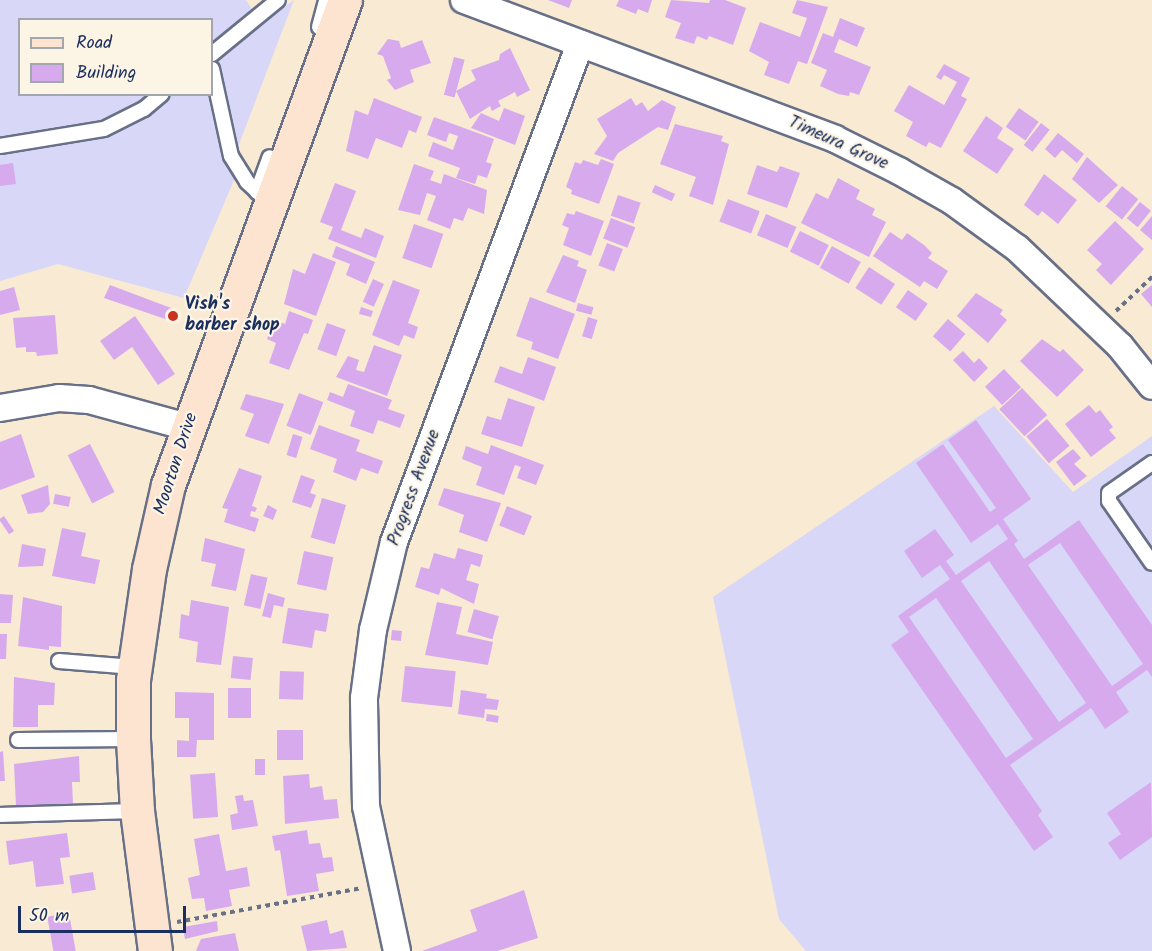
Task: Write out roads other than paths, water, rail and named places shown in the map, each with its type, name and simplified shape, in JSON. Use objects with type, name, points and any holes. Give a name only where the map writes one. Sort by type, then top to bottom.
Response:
[{"type":"street","name":"Moorton Drive","points":[[154,938],[137,811],[133,739],[134,667],[160,515],[263,197],[345,0]]},
{"type":"street","name":"Timeura Grove","points":[[464,0],[835,139],[899,171],[1001,235],[1100,325],[1152,386]]},
{"type":"street","name":"Progress Avenue","points":[[397,951],[380,885],[366,806],[364,698],[377,610],[394,542],[580,44]]},
{"type":"street","points":[[0,408],[59,398],[89,400],[188,427]]},
{"type":"lane","points":[[213,53],[278,0]]},
{"type":"lane","points":[[305,65],[326,0]]},
{"type":"lane","points":[[213,74],[231,156],[263,197]]},
{"type":"lane","points":[[0,146],[104,129],[144,109],[160,96]]},
{"type":"lane","points":[[263,197],[277,140]]},
{"type":"lane","points":[[1152,463],[1109,493],[1109,501],[1152,563]]},
{"type":"lane","points":[[59,661],[134,667]]},
{"type":"lane","points":[[18,740],[133,739]]},
{"type":"lane","points":[[0,815],[137,811]]},
{"type":"place","name":"Vish's barber shop","points":[[173,316]]}]
